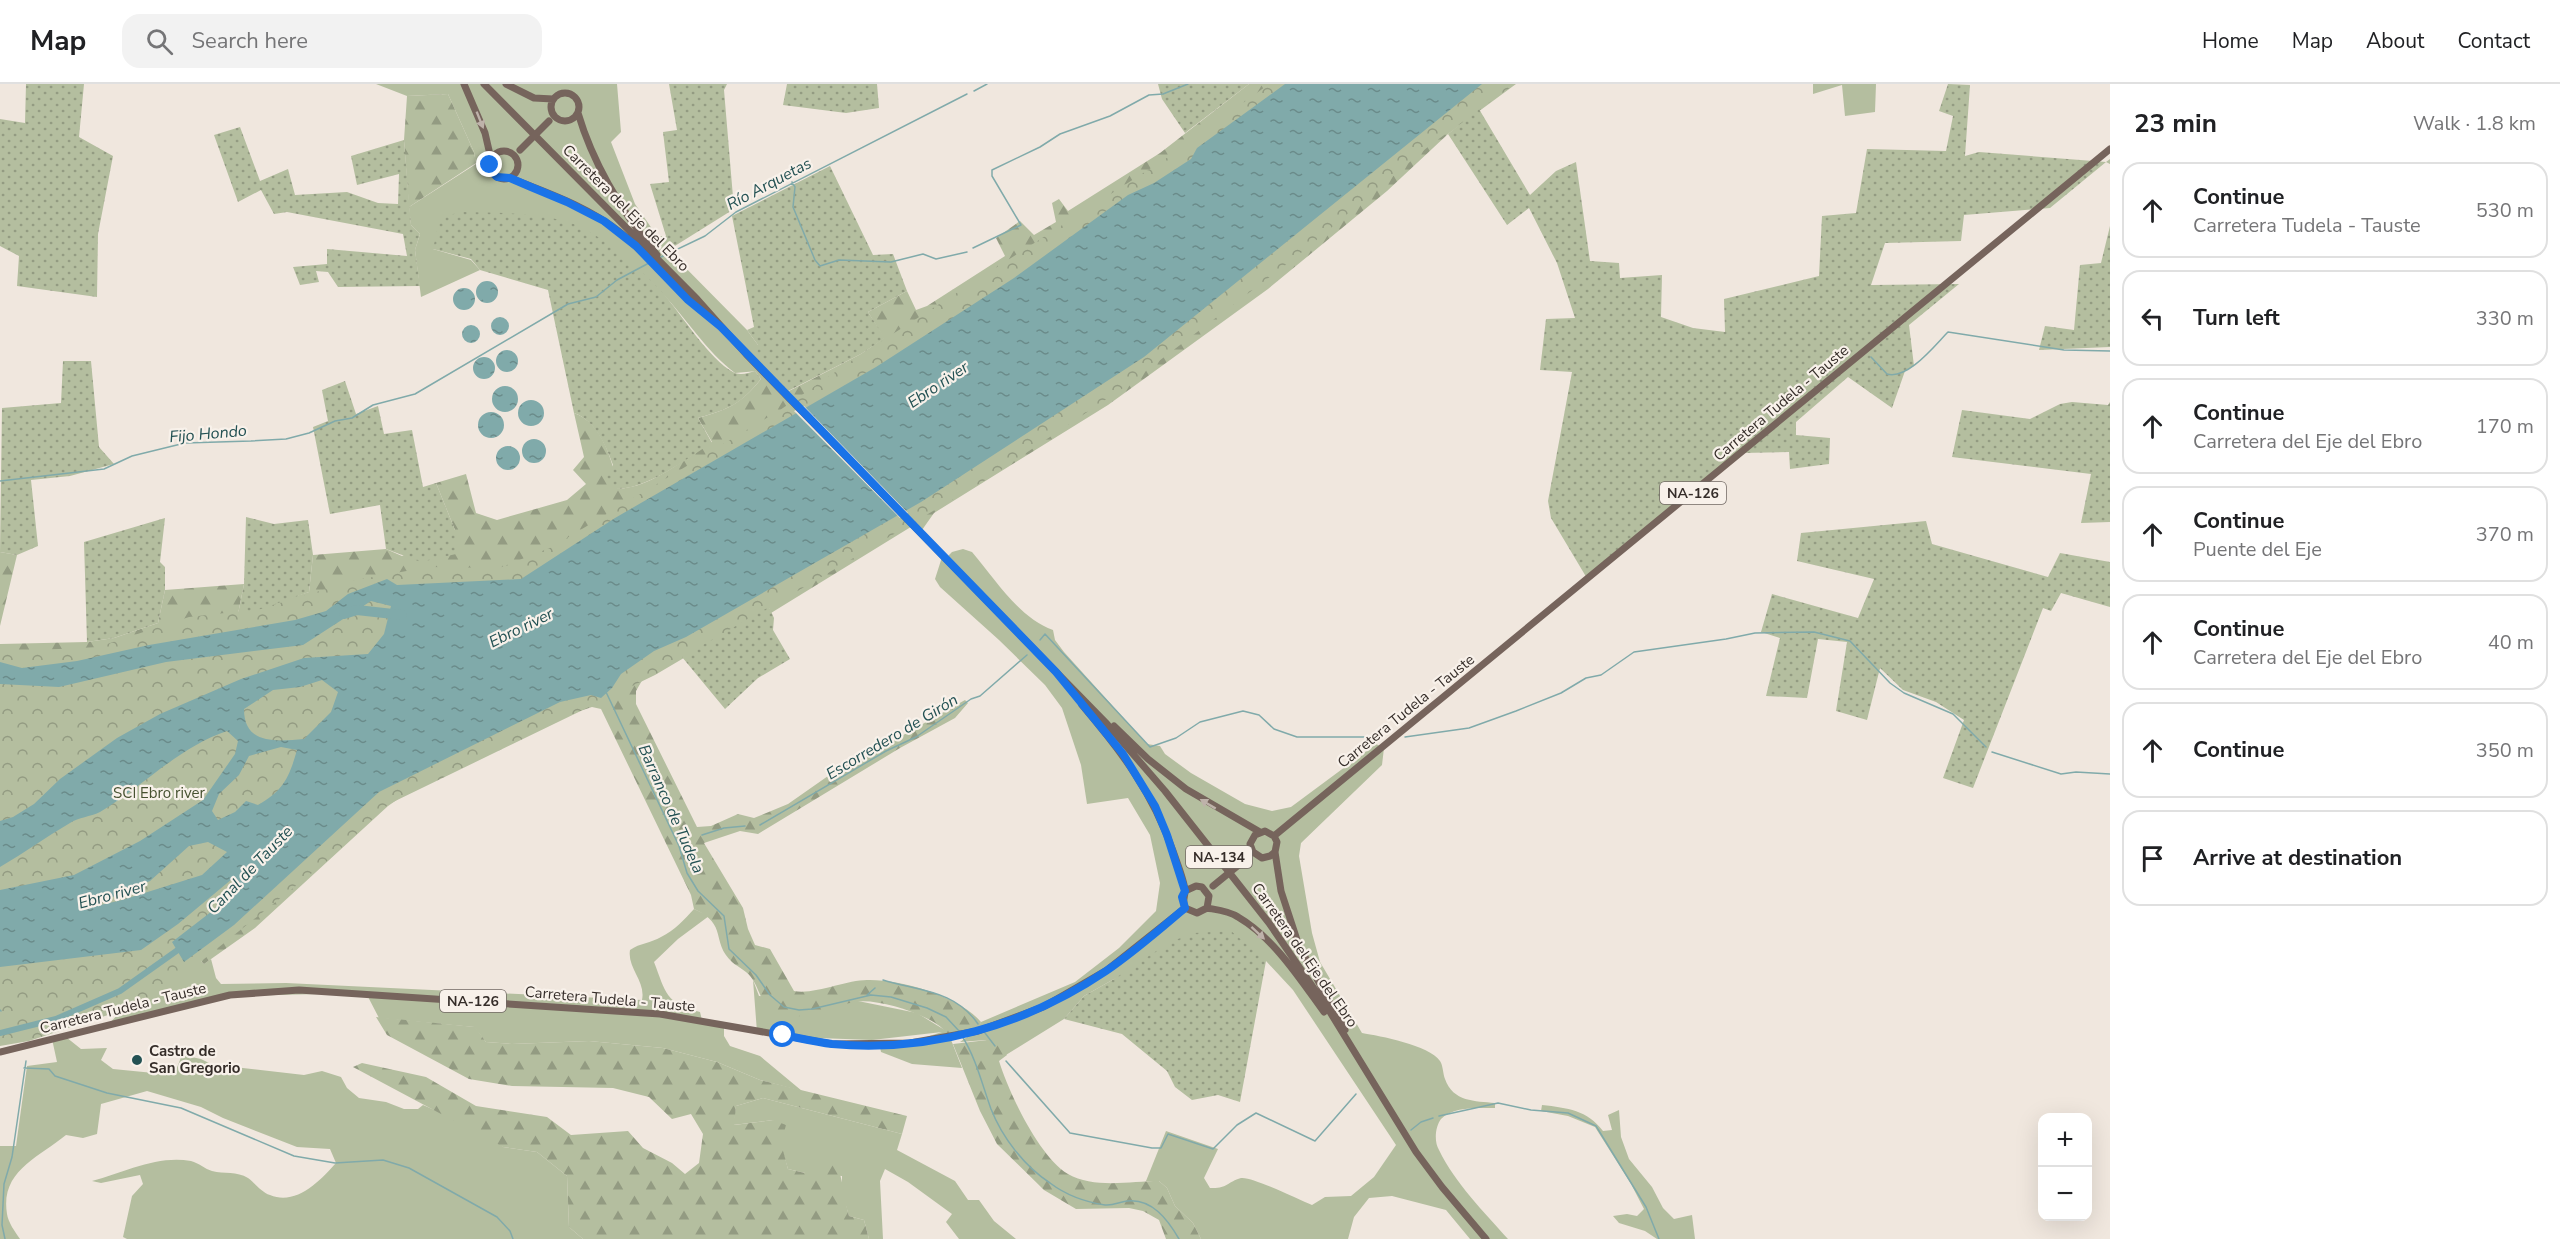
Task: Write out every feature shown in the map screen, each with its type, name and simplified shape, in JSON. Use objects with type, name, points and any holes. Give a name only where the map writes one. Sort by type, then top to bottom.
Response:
[{"type":"main road","points":[[464,84],[485,133],[491,159],[490,168],[494,175],[501,179],[510,178],[567,202],[604,221],[636,246],[688,300],[721,327]]},
{"type":"main road","name":"Carretera del Eje del Ebro","points":[[484,84],[697,299],[746,354],[1107,724],[1166,791],[1224,863],[1301,969],[1442,1187],[1486,1239]]},
{"type":"main road","points":[[506,84],[526,95],[553,99],[564,93],[572,95],[579,105],[578,113],[598,168],[628,219],[697,299]]},
{"type":"main road","points":[[551,119],[550,108],[553,99]]},
{"type":"main road","points":[[551,119],[567,122],[578,113]]},
{"type":"main road","points":[[510,178],[518,168],[517,152],[551,119]]},
{"type":"main road","name":"Carretera Tudela - Tauste","points":[[1274,836],[2110,149]]},
{"type":"main road","points":[[491,159],[502,150],[517,152]]},
{"type":"main road","points":[[1021,637],[1058,668],[1132,745],[1166,775],[1201,800],[1260,832],[1270,832],[1274,836],[1277,842],[1275,852],[1285,906],[1299,946],[1342,1022],[1359,1059]]},
{"type":"main road","points":[[1056,672],[1123,754],[1139,778],[1167,835],[1185,891]]},
{"type":"main road","points":[[1253,852],[1251,840],[1260,832]]},
{"type":"main road","points":[[1253,852],[1266,858],[1275,852]]},
{"type":"main road","points":[[1253,852],[1210,888],[1196,886],[1185,891],[1182,897],[1185,908],[1197,913],[1207,908],[1238,917],[1275,950],[1312,995],[1359,1067],[1386,1103]]},
{"type":"main road","points":[[1207,908],[1210,888]]},
{"type":"main road","name":"Carretera Tudela - Tauste","points":[[0,1052],[230,995],[299,990],[660,1014],[832,1044],[910,1044],[950,1038],[1014,1020],[1074,991],[1107,970],[1185,908]]},
{"type":"green space","points":[[26,84],[84,84],[79,137],[113,156],[98,234],[97,297],[17,286],[19,256],[0,246],[0,119],[25,123]]},
{"type":"green space","points":[[376,84],[617,84],[621,132],[611,142],[635,204],[657,236],[668,236],[674,247],[668,250],[747,330],[758,345],[758,371],[735,373],[706,345],[657,287],[617,252],[433,249],[471,260],[480,270],[421,297],[415,250],[420,234],[411,225],[409,207],[476,164],[474,152],[448,94],[407,96]]},
{"type":"green space","points":[[669,84],[727,84],[724,90],[734,209],[670,249],[650,184],[669,182],[663,132],[677,130]]},
{"type":"green space","points":[[787,84],[877,84],[879,108],[846,113],[783,105]]},
{"type":"green space","points":[[1158,84],[1249,84],[1185,133],[1162,99]]},
{"type":"green space","points":[[1249,84],[1285,84],[521,579],[295,620],[0,662],[0,644],[87,642],[114,638],[158,623],[165,590],[244,584],[238,614],[309,592],[313,555],[386,549],[402,556],[455,530],[436,483],[466,474],[476,513],[497,520],[567,500],[586,484],[573,470],[584,457],[574,413],[592,425],[605,445],[618,489],[655,478],[712,442],[698,418],[725,409],[747,395],[761,379],[755,371],[758,360],[789,391],[861,354],[884,338],[868,312],[907,291],[916,310],[927,306],[1005,256],[996,238],[1020,221],[1034,235],[1056,222],[1052,203],[1059,199],[1068,211],[1160,153]]},
{"type":"green space","name":"SCI Ebro river","points":[[1269,84],[1515,84],[1429,146],[1296,257],[1126,386],[989,478],[655,675],[389,804],[327,861],[169,987],[111,1014],[29,1041],[0,1046],[0,652],[98,647],[189,617],[260,609],[356,580],[429,567],[499,568],[552,547],[780,410],[860,355],[1176,152]]},
{"type":"green space","points":[[1482,84],[1516,84],[1448,134],[1387,191],[1268,289],[1108,405],[934,513],[922,530],[914,525],[771,613],[769,608],[644,677],[636,691],[636,704],[697,827],[711,826],[738,814],[754,818],[788,804],[838,769],[861,759],[965,700],[968,703],[955,718],[900,748],[758,834],[740,831],[704,843],[743,908],[755,945],[770,949],[794,991],[811,991],[867,980],[896,982],[928,991],[959,1004],[981,1022],[978,1030],[951,1038],[931,1020],[875,1002],[855,1002],[796,1016],[776,1013],[767,1007],[751,977],[725,954],[712,921],[694,909],[691,895],[601,709],[592,707],[559,718],[430,777],[388,806],[255,928],[204,964],[195,955],[379,792]]},
{"type":"green space","points":[[1813,84],[1876,84],[1875,112],[1845,116],[1842,85],[1813,94]]},
{"type":"green space","points":[[1948,84],[1970,85],[1965,156],[1979,152],[2106,162],[2050,208],[1964,215],[1961,241],[1885,243],[1871,285],[1959,284],[1909,325],[1914,366],[1905,371],[1892,408],[1848,377],[1796,422],[1796,435],[1830,438],[1829,464],[1790,469],[1789,452],[1741,453],[1588,580],[1551,518],[1548,501],[1572,372],[1540,370],[1546,319],[1575,318],[1557,263],[1529,208],[1507,225],[1448,134],[1479,109],[1530,195],[1556,171],[1576,162],[1590,261],[1619,263],[1620,278],[1662,275],[1661,317],[1693,328],[1725,332],[1724,299],[1819,276],[1822,216],[1856,213],[1867,149],[1946,151],[1953,116],[1939,111]]},
{"type":"green space","points":[[448,94],[474,152],[476,163],[409,207],[404,140],[407,96]]},
{"type":"green space","points":[[240,127],[260,181],[288,169],[295,195],[347,192],[378,203],[398,204],[399,174],[357,185],[351,156],[404,140],[411,225],[420,234],[415,250],[420,286],[338,287],[328,272],[316,271],[319,282],[300,285],[293,267],[327,264],[327,249],[407,256],[403,234],[287,212],[274,214],[261,190],[238,202],[214,135]]},
{"type":"green space","points":[[830,166],[873,255],[893,254],[907,291],[868,312],[885,338],[861,354],[788,391],[756,362],[758,345],[747,330],[754,327],[732,216]]},
{"type":"green space","points":[[462,212],[542,216],[580,227],[605,242],[654,283],[705,347],[724,366],[738,374],[755,371],[761,379],[747,395],[733,405],[698,418],[712,443],[655,478],[618,489],[606,477],[613,465],[603,442],[588,421],[574,413],[548,290],[480,270],[471,259],[433,249],[440,217]]},
{"type":"green space","points":[[2110,226],[2110,347],[2039,350],[2045,326],[2074,330],[2080,265],[2101,263]]},
{"type":"green space","points":[[63,361],[91,361],[99,447],[114,464],[70,476],[31,480],[38,546],[17,555],[0,552],[2,408],[61,403]]},
{"type":"green space","points":[[345,381],[356,414],[378,406],[384,434],[412,430],[423,487],[436,483],[455,530],[456,554],[421,562],[386,549],[380,505],[330,514],[313,427],[328,421],[322,390]]},
{"type":"green space","points":[[2072,402],[2108,405],[2110,402],[2110,522],[2081,523],[2091,474],[1952,457],[1962,410],[2030,419],[2060,404]]},
{"type":"green space","points":[[246,517],[274,524],[308,520],[313,555],[309,592],[261,609],[238,614],[244,584]]},
{"type":"green space","points":[[165,518],[160,562],[165,567],[165,590],[158,623],[114,638],[87,642],[84,542]]},
{"type":"green space","points":[[1926,521],[1932,544],[2048,577],[2060,553],[2110,562],[2110,607],[2061,593],[2051,611],[2043,608],[1973,788],[1943,778],[1964,720],[1936,702],[1903,690],[1880,668],[1867,720],[1836,711],[1847,642],[1818,639],[1807,698],[1766,696],[1780,638],[1761,632],[1772,594],[1858,618],[1874,579],[1797,561],[1801,533]]},
{"type":"green space","points":[[963,549],[972,552],[1029,617],[1053,630],[1055,640],[1064,652],[1147,744],[1160,746],[1165,754],[1191,773],[1245,804],[1272,811],[1291,807],[1376,744],[1384,748],[1382,765],[1301,843],[1299,856],[1312,933],[1320,962],[1362,1033],[1404,1042],[1426,1050],[1440,1061],[1445,1079],[1453,1092],[1466,1099],[1495,1103],[1495,1108],[1466,1109],[1446,1115],[1439,1122],[1436,1139],[1437,1147],[1453,1174],[1470,1197],[1508,1239],[1470,1239],[1446,1210],[1392,1196],[1369,1198],[1354,1217],[1348,1239],[1201,1239],[1193,1223],[1175,1206],[1167,1188],[1159,1181],[1146,1181],[1166,1131],[1218,1149],[1204,1178],[1210,1188],[1224,1186],[1246,1178],[1312,1205],[1325,1197],[1351,1196],[1374,1177],[1396,1145],[1293,990],[1266,961],[1114,979],[1084,996],[1064,1019],[1001,1058],[986,1040],[960,1042],[977,1030],[981,1022],[1075,982],[1119,948],[1156,911],[1160,883],[1150,835],[1128,798],[1087,804],[1081,765],[1062,708],[1045,685],[940,587],[935,579],[943,554],[946,558],[952,552]]},
{"type":"green space","points":[[0,552],[17,555],[0,626]]},
{"type":"green space","points":[[769,607],[774,618],[773,630],[790,659],[758,678],[725,709],[682,657]]},
{"type":"green space","points":[[694,909],[709,916],[678,939],[654,962],[668,995],[680,1005],[700,1012],[702,1020],[724,1022],[724,1036],[730,1046],[760,1056],[802,1091],[760,1080],[717,1062],[663,1048],[589,1041],[512,1044],[486,1042],[474,1027],[379,1018],[366,993],[226,996],[108,1025],[133,998],[195,955],[204,964],[211,959],[216,978],[221,984],[286,983],[642,1000],[643,993],[631,963],[630,950],[666,934]]},
{"type":"green space","points":[[1231,931],[1266,961],[1240,1102],[1218,1095],[1192,1100],[1175,1087],[1167,1071],[1122,1034],[1064,1019],[1084,996],[1170,942],[1194,933]]},
{"type":"green space","points":[[753,980],[759,996],[858,1001],[917,1013],[948,1032],[962,1068],[912,1064],[881,1052],[879,1042],[920,1039],[942,1032],[872,1040],[791,1037],[757,1032]]},
{"type":"green space","points":[[376,1017],[475,1027],[486,1042],[512,1044],[589,1041],[663,1048],[717,1062],[760,1080],[907,1116],[902,1134],[763,1098],[736,1106],[734,1125],[773,1120],[786,1125],[781,1143],[788,1169],[805,1173],[836,1162],[849,1216],[864,1220],[869,1239],[583,1239],[569,1227],[567,1176],[537,1152],[503,1147],[353,1067],[362,1063],[426,1077],[476,1106],[547,1117],[571,1135],[628,1131],[643,1148],[672,1163],[685,1174],[699,1163],[703,1134],[691,1114],[672,1119],[649,1097],[613,1088],[512,1086],[469,1079],[387,1035]]},
{"type":"green space","points":[[66,1037],[81,1049],[107,1048],[101,1060],[113,1069],[174,1075],[182,1055],[201,1059],[221,1069],[234,1067],[304,1075],[322,1071],[341,1077],[347,1088],[359,1098],[386,1102],[404,1109],[418,1109],[423,1105],[497,1137],[503,1147],[537,1152],[567,1176],[569,1227],[583,1239],[127,1239],[123,1237],[132,1196],[143,1184],[140,1175],[101,1183],[92,1181],[153,1162],[191,1161],[212,1171],[244,1176],[267,1194],[280,1198],[307,1190],[336,1163],[330,1149],[297,1147],[201,1107],[147,1091],[101,1104],[97,1134],[83,1138],[66,1135],[23,1167],[9,1187],[6,1199],[8,1217],[20,1239],[0,1239],[0,1146],[16,1146],[27,1066],[57,1062],[52,1039]]},
{"type":"green space","points":[[996,1039],[1007,1055],[999,1061],[1010,1090],[1026,1123],[1046,1154],[1057,1166],[1078,1179],[1101,1183],[1159,1181],[1167,1188],[1175,1206],[1193,1223],[1201,1239],[1166,1239],[1159,1220],[1143,1211],[1129,1208],[1076,1209],[1044,1190],[997,1144],[980,1111],[953,1044]]},
{"type":"green space","points":[[763,1098],[902,1134],[897,1150],[955,1181],[968,1200],[979,1200],[994,1221],[1016,1239],[959,1239],[946,1222],[952,1214],[908,1182],[885,1169],[880,1181],[883,1239],[869,1239],[864,1220],[849,1216],[842,1192],[842,1176],[788,1169],[773,1120],[733,1125],[736,1106]]},
{"type":"green space","points":[[1542,1105],[1584,1114],[1603,1131],[1612,1130],[1608,1115],[1619,1110],[1621,1137],[1629,1159],[1652,1187],[1663,1208],[1674,1219],[1692,1215],[1695,1239],[1657,1239],[1645,1231],[1619,1223],[1613,1216],[1627,1214],[1637,1216],[1644,1209],[1595,1127],[1568,1116],[1541,1111]]},
{"type":"water","name":"SCI Ebro river","points":[[1285,84],[1482,84],[1144,357],[921,502],[686,637],[654,651],[621,674],[612,688],[601,698],[591,695],[560,702],[379,792],[234,925],[184,962],[172,942],[242,888],[232,879],[178,924],[141,950],[0,967],[0,890],[74,875],[140,841],[203,800],[235,754],[238,741],[227,731],[209,738],[177,757],[100,812],[73,821],[0,867],[0,821],[13,817],[34,804],[60,779],[117,738],[160,714],[241,679],[304,658],[368,654],[384,634],[391,606],[371,601],[303,645],[166,662],[59,687],[0,684],[0,662],[22,668],[77,661],[149,645],[295,620],[326,611],[348,594],[387,579],[397,585],[521,579],[615,518],[876,367],[1014,278],[1128,195],[1154,183],[1191,159],[1197,148]],"holes":[[[322,680],[338,692],[331,712],[304,739],[264,739],[250,730],[244,709],[273,690],[300,687]],[[281,747],[297,750],[288,776],[274,794],[258,805],[246,801],[235,812],[218,820],[212,811],[219,794],[239,775],[249,756]],[[208,842],[227,852],[202,875],[122,900],[83,909],[87,902],[108,899],[150,881],[189,846]]]},
{"type":"water","points":[[487,281],[495,284],[498,292],[495,300],[487,303],[479,300],[476,292],[479,284]]},
{"type":"water","points":[[464,288],[472,291],[475,299],[472,307],[464,310],[456,307],[453,299],[456,291]]},
{"type":"water","points":[[496,317],[504,317],[509,322],[507,333],[496,335],[491,330],[491,322]]},
{"type":"water","points":[[467,325],[475,325],[480,330],[478,341],[467,343],[462,338],[462,330]]},
{"type":"water","points":[[507,350],[515,353],[518,361],[515,369],[507,372],[499,369],[496,361],[499,353]]},
{"type":"water","points":[[484,357],[492,360],[495,368],[492,376],[484,379],[476,376],[473,368],[476,360]]},
{"type":"water","points":[[505,386],[514,390],[518,399],[514,408],[505,412],[496,408],[492,399],[496,390]]},
{"type":"water","points":[[531,400],[540,404],[544,413],[540,422],[531,426],[522,422],[518,413],[522,404]]},
{"type":"water","points":[[491,412],[500,416],[504,425],[500,434],[491,438],[482,434],[478,425],[482,416]]},
{"type":"water","points":[[534,439],[542,443],[546,451],[542,459],[534,463],[526,459],[522,451],[526,443]]},
{"type":"water","points":[[508,446],[516,450],[520,458],[516,466],[508,470],[500,466],[496,458],[500,450]]},
{"type":"pier","points":[[804,406],[908,513],[900,518],[794,411]]},
{"type":"waterway","name":"Río Arquetas","points":[[974,91],[987,84]]},
{"type":"waterway","points":[[973,248],[1021,225],[992,176],[992,170],[1040,147],[1060,134],[1110,116],[1149,95],[1163,94],[1188,84]]},
{"type":"waterway","name":"Río Arquetas","points":[[659,258],[705,236],[736,212],[967,94]]},
{"type":"waterway","points":[[792,182],[795,187],[793,207],[815,260],[820,266],[839,260],[891,262],[923,254],[936,259],[967,252]]},
{"type":"waterway","name":"Fijo Hondo","points":[[0,481],[104,469],[132,456],[185,443],[286,439],[309,433],[335,421],[352,418],[373,405],[415,394],[568,304],[596,297],[617,280],[649,263]]},
{"type":"waterway","points":[[1871,357],[1887,374],[1904,372],[1929,353],[1948,332],[2064,350],[2110,351]]},
{"type":"waterway","name":"Ebro river","points":[[344,614],[357,610],[402,615]]},
{"type":"waterway","name":"Escorredero de Girón","points":[[1405,737],[1469,728],[1516,711],[1561,693],[1586,678],[1601,675],[1634,652],[1755,633],[1814,632],[1850,641],[1890,683],[1904,693],[1953,714],[1986,747]]},
{"type":"waterway","name":"Escorredero de Girón","points":[[1040,640],[1045,634],[1150,747],[1176,738],[1200,722],[1243,711],[1259,715],[1274,729],[1297,737],[1382,737]]},
{"type":"waterway","name":"Escorredero de Girón","points":[[760,825],[886,751],[916,737],[971,699],[980,696],[1027,655]]},
{"type":"waterway","name":"Barranco de Tudela","points":[[606,692],[679,846],[687,873],[698,891],[724,916],[729,949],[756,975],[770,995],[784,1007],[799,1010],[871,995],[891,997],[927,1008],[946,1017],[960,1032]]},
{"type":"waterway","name":"Escorredero de Girón","points":[[1992,752],[2061,774],[2076,772],[2110,774]]},
{"type":"waterway","name":"Escorredero de Girón","points":[[702,835],[724,828],[745,826]]},
{"type":"waterway","name":"Canal de Tauste","points":[[0,1033],[56,1019],[120,991],[182,947]]},
{"type":"waterway","points":[[883,980],[947,998],[959,1004],[978,1024]]},
{"type":"waterway","name":"Barranco de Tudela","points":[[867,995],[875,988]]},
{"type":"waterway","points":[[985,1033],[995,1046]]},
{"type":"waterway","name":"Barranco de Tudela","points":[[962,1036],[975,1062],[996,1120],[1015,1150],[1031,1168],[1056,1187],[1083,1200],[1108,1205],[1127,1201],[1144,1203],[1164,1218],[1179,1239]]},
{"type":"waterway","points":[[5,1239],[2,1225],[4,1184],[12,1157],[26,1061]]},
{"type":"waterway","points":[[1006,1061],[1070,1133],[1152,1148],[1161,1148],[1168,1134],[1213,1149],[1237,1125],[1256,1113],[1315,1141],[1356,1094]]},
{"type":"waterway","points":[[24,1068],[49,1069],[55,1076],[107,1093],[181,1108],[294,1156],[335,1163],[383,1160],[409,1168],[497,1217],[510,1231],[513,1239]]},
{"type":"waterway","points":[[1439,1116],[1498,1103],[1531,1110],[1568,1113],[1596,1126],[1646,1207],[1659,1239]]},
{"type":"waterway","points":[[1411,1130],[1421,1122],[1433,1118]]},
{"type":"place","name":"Castro de San Gregorio","points":[[137,1060]]},
{"type":"route","points":[[490,165],[494,175],[501,179],[510,178],[567,202],[604,221],[636,246],[688,300],[721,327],[1056,672],[1123,754],[1139,778],[1155,806],[1176,860],[1185,891],[1182,897],[1185,908],[1107,970],[1044,1007],[1014,1020],[978,1031],[910,1044],[832,1044],[783,1035]]}]
